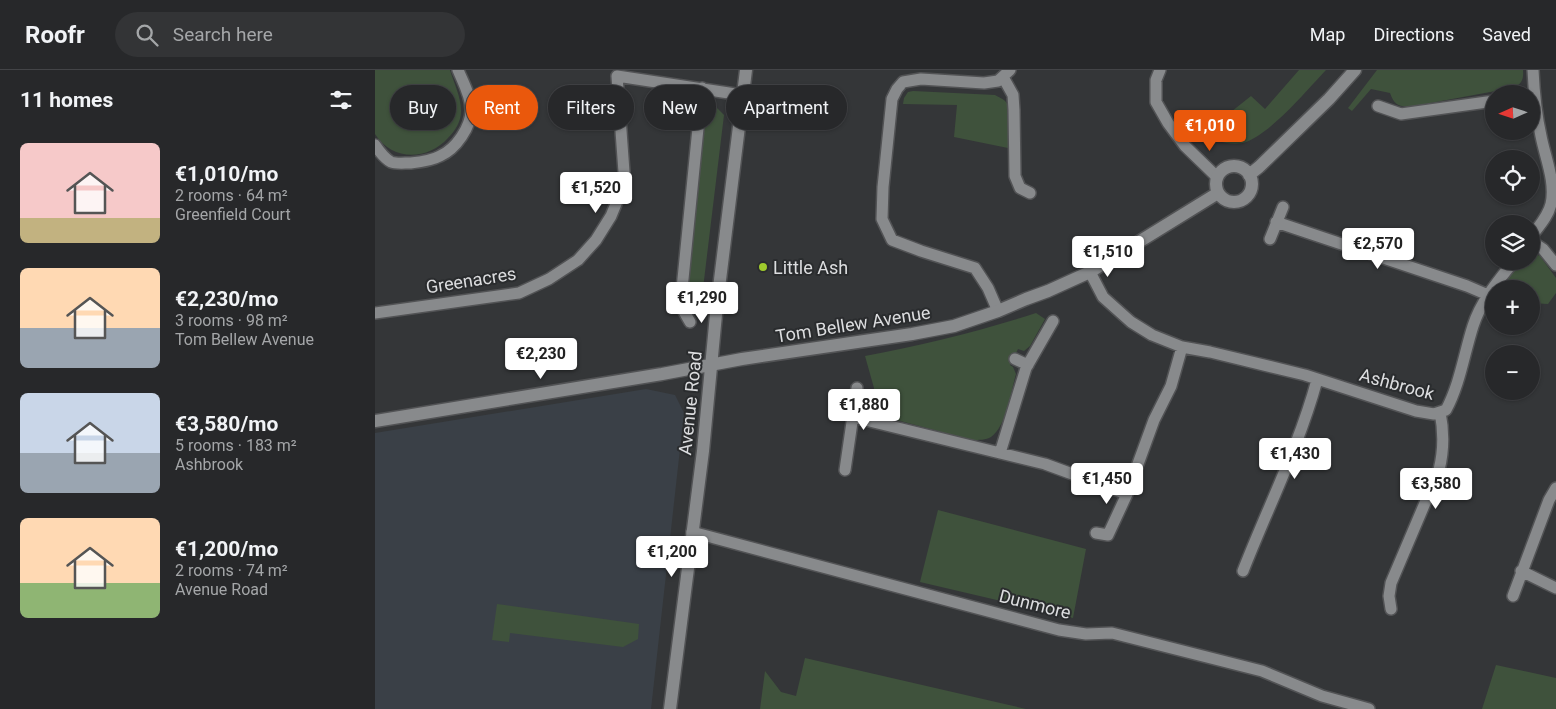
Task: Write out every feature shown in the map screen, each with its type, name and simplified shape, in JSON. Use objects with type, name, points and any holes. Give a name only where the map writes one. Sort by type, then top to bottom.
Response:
[{"type":"street","points":[[375,145],[381,154],[391,162],[401,163],[431,160],[442,156],[452,148],[467,127],[471,110],[467,90],[458,70]]},
{"type":"street","name":"Avenue Road","points":[[744,85],[746,70]]},
{"type":"street","points":[[1161,70],[1156,80],[1156,102],[1168,123],[1185,146],[1217,177]]},
{"type":"street","points":[[1249,175],[1329,100],[1355,70]]},
{"type":"street","points":[[1533,70],[1533,85]]},
{"type":"street","name":"Greenacres","points":[[375,313],[519,292],[549,279],[578,260],[596,240],[611,216],[620,194],[624,172],[617,73],[685,85]]},
{"type":"street","points":[[998,311],[988,288],[975,268],[892,240],[882,219],[883,187],[892,99],[897,89],[903,82],[921,80],[984,83],[998,81],[1006,73],[1013,95],[1015,110],[1015,176],[1020,188],[1030,193]]},
{"type":"street","points":[[1378,106],[1401,114],[1485,102]]},
{"type":"street","points":[[690,322],[682,308],[681,299],[698,130]]},
{"type":"street","name":"Avenue Road","points":[[670,709],[703,451],[738,130]]},
{"type":"street","points":[[1540,131],[1551,181],[1552,202],[1540,225]]},
{"type":"street","points":[[1235,166],[1245,170],[1249,175],[1251,185],[1248,194],[1234,202],[1228,201],[1218,193],[1217,177],[1225,169],[1235,166]]},
{"type":"street","name":"Tom Bellew Avenue","points":[[375,421],[742,359],[954,326],[998,311],[1090,272],[1218,193]]},
{"type":"street","points":[[1270,239],[1283,207]]},
{"type":"street","points":[[1276,222],[1485,294]]},
{"type":"street","points":[[1540,246],[1556,264]]},
{"type":"street","points":[[1499,280],[1507,270]]},
{"type":"street","name":"Ashbrook","points":[[1090,272],[1103,297],[1131,322],[1152,335],[1182,347],[1305,375],[1416,410],[1434,414],[1440,412],[1443,430],[1443,454],[1439,470],[1391,583],[1389,596],[1391,609]]},
{"type":"street","points":[[1440,412],[1446,410],[1455,394],[1474,324],[1485,301]]},
{"type":"street","points":[[1000,453],[1028,365],[1053,320]]},
{"type":"street","points":[[1096,533],[1108,535],[1127,494],[1154,420],[1171,386],[1182,347]]},
{"type":"street","points":[[1015,359],[1028,365]]},
{"type":"street","points":[[1243,571],[1287,465],[1309,408],[1317,380]]},
{"type":"street","points":[[845,470],[857,388]]},
{"type":"street","points":[[853,417],[1045,464],[1127,494]]},
{"type":"street","points":[[1513,596],[1549,500],[1556,488]]},
{"type":"street","name":"Dunmore","points":[[692,532],[1059,630],[1086,634],[1112,633],[1262,671],[1322,696],[1369,709]]},
{"type":"street","points":[[1521,571],[1556,588]]},
{"type":"shaded area","points":[[646,389],[675,395],[684,413],[651,709],[375,709],[375,433]]},
{"type":"green space","points":[[375,70],[450,70],[455,85],[390,85],[390,130],[454,130],[440,146],[420,154],[410,155],[391,149],[382,143],[375,134]]},
{"type":"green space","points":[[1299,70],[1326,70],[1276,122],[1253,139],[1243,143],[1232,144],[1202,135],[1251,96],[1265,109]]},
{"type":"green space","points":[[1377,70],[1523,70],[1521,82],[1518,85],[1485,85],[1485,93],[1405,106],[1396,104],[1390,93],[1371,89],[1352,111],[1348,108]]},
{"type":"green space","points":[[456,87],[461,106],[459,123],[456,128]]},
{"type":"green space","points":[[908,92],[995,95],[1002,99],[1006,102],[1009,111],[1008,148],[954,137],[957,105],[903,104]]},
{"type":"green space","points":[[716,107],[724,115],[701,305],[686,291],[704,130],[716,130]]},
{"type":"green space","points":[[1540,256],[1556,278],[1556,293],[1548,304],[1540,304],[1540,280],[1506,280],[1514,270],[1540,270]]},
{"type":"green space","points":[[1036,313],[1045,319],[1030,346],[1024,351],[1018,349],[1010,365],[1016,374],[1010,399],[1001,425],[991,437],[972,440],[874,414],[874,388],[865,356],[951,337]]},
{"type":"green space","points":[[938,510],[1086,549],[1073,618],[920,582]]},
{"type":"green space","points":[[497,604],[639,624],[638,639],[623,647],[510,633],[509,642],[492,640]]},
{"type":"green space","points":[[805,658],[1026,709],[760,709],[765,671],[781,692],[796,696]]},
{"type":"green space","points":[[1496,665],[1556,678],[1556,709],[1482,709]]},
{"type":"place","name":"Little Ash","points":[[763,267]]}]
